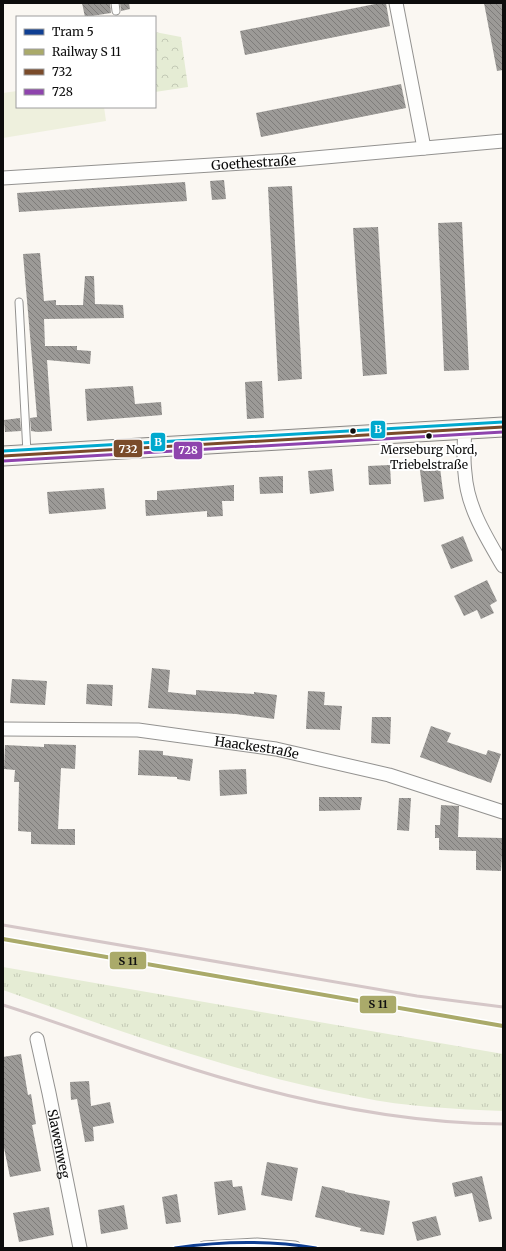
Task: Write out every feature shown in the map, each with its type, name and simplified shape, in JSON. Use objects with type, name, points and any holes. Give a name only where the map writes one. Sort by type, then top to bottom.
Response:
[{"type":"main road","points":[[3,456],[503,427]]},
{"type":"street","points":[[396,3],[424,148]]},
{"type":"street","name":"Goethestraße","points":[[3,178],[292,160],[503,142]]},
{"type":"street","points":[[465,429],[465,473],[469,494],[480,528],[503,566]]},
{"type":"street","name":"Haackestraße","points":[[3,729],[138,730],[276,749],[389,775],[503,812]]},
{"type":"street","name":"Slawenweg","points":[[37,1039],[50,1092],[80,1248]]},
{"type":"street","points":[[204,1248],[257,1245],[295,1248]]},
{"type":"lane","points":[[19,302],[27,454]]},
{"type":"green space","points":[[156,32],[181,37],[188,87],[156,92]]},
{"type":"green space","points":[[16,91],[16,108],[104,108],[106,121],[3,138],[3,93]]},
{"type":"green space","points":[[3,967],[503,1054],[503,1111],[431,1107],[377,1100],[313,1087],[224,1064],[135,1036],[3,990]]},
{"type":"building","points":[[82,3],[110,3],[111,13],[85,16]]},
{"type":"building","points":[[120,3],[129,3],[130,9],[121,11]]},
{"type":"building","points":[[386,3],[390,26],[245,55],[240,31]]},
{"type":"building","points":[[484,3],[503,3],[503,70],[497,71]]},
{"type":"building","points":[[401,84],[406,108],[261,137],[256,113]]},
{"type":"building","points":[[224,180],[226,199],[212,200],[210,181]]},
{"type":"building","points":[[185,182],[187,201],[19,212],[17,193]]},
{"type":"building","points":[[292,186],[302,379],[278,381],[268,187]]},
{"type":"building","points":[[462,222],[469,370],[444,371],[438,223]]},
{"type":"building","points":[[378,227],[387,374],[363,376],[353,228]]},
{"type":"building","points":[[40,253],[44,301],[56,300],[56,305],[83,305],[85,276],[94,276],[95,304],[123,305],[124,318],[44,319],[45,346],[77,346],[77,350],[91,351],[90,364],[47,360],[52,431],[38,432],[31,431],[30,418],[37,417],[23,254]]},
{"type":"building","points":[[262,381],[264,418],[247,419],[245,382]]},
{"type":"building","points":[[133,386],[135,404],[161,402],[162,415],[87,421],[85,389]]},
{"type":"building","points":[[20,418],[21,431],[5,432],[4,420]]},
{"type":"building","points":[[439,460],[444,499],[424,502],[419,463]]},
{"type":"building","points":[[390,465],[391,484],[369,485],[368,466]]},
{"type":"building","points":[[332,469],[334,491],[310,494],[308,471]]},
{"type":"building","points":[[283,476],[283,493],[260,494],[259,477]]},
{"type":"building","points":[[234,485],[234,501],[222,501],[223,516],[207,517],[207,511],[146,516],[145,500],[157,500],[157,491]]},
{"type":"building","points":[[104,488],[106,509],[49,514],[47,492]]},
{"type":"building","points":[[463,536],[473,561],[451,569],[441,545]]},
{"type":"building","points":[[487,580],[497,601],[490,605],[494,613],[481,619],[477,610],[464,616],[454,596]]},
{"type":"building","points":[[152,668],[170,670],[168,692],[196,695],[196,690],[254,694],[254,692],[277,695],[274,719],[236,714],[148,708]]},
{"type":"building","points":[[12,679],[47,681],[45,705],[10,703]]},
{"type":"building","points":[[87,684],[113,685],[112,706],[86,704]]},
{"type":"building","points":[[308,691],[325,692],[324,705],[342,706],[340,730],[306,729]]},
{"type":"building","points":[[372,717],[391,717],[390,744],[371,743]]},
{"type":"building","points":[[431,726],[451,733],[447,742],[486,755],[488,750],[501,754],[491,783],[420,757]]},
{"type":"building","points":[[44,744],[76,745],[75,769],[61,768],[58,829],[75,829],[75,845],[31,844],[31,832],[18,831],[19,782],[14,782],[15,770],[4,769],[5,745],[44,747]]},
{"type":"building","points":[[139,750],[163,751],[163,755],[193,759],[190,781],[177,779],[177,777],[138,775]]},
{"type":"building","points":[[246,769],[247,794],[220,796],[219,770]]},
{"type":"building","points":[[319,797],[362,797],[360,810],[319,811]]},
{"type":"building","points":[[399,798],[411,798],[409,831],[397,830]]},
{"type":"building","points":[[441,805],[459,806],[458,837],[503,838],[501,871],[476,870],[476,851],[439,850],[439,838],[435,838],[435,825],[440,825]]},
{"type":"building","points":[[21,1054],[28,1095],[31,1094],[36,1124],[32,1125],[41,1171],[10,1177],[3,1143],[3,1057]]},
{"type":"building","points":[[89,1081],[91,1106],[110,1102],[114,1123],[93,1127],[94,1141],[85,1142],[77,1099],[71,1100],[70,1082]]},
{"type":"building","points":[[267,1162],[298,1168],[292,1201],[261,1195]]},
{"type":"building","points":[[482,1176],[492,1219],[479,1222],[472,1193],[455,1197],[452,1183]]},
{"type":"building","points":[[232,1180],[233,1187],[242,1186],[246,1210],[218,1215],[214,1182]]},
{"type":"building","points":[[322,1186],[390,1201],[384,1235],[360,1231],[361,1228],[315,1217]]},
{"type":"building","points":[[177,1194],[181,1222],[166,1224],[162,1197]]},
{"type":"building","points":[[124,1205],[128,1229],[101,1234],[98,1210]]},
{"type":"building","points":[[49,1207],[54,1235],[19,1242],[13,1213]]},
{"type":"building","points":[[436,1216],[441,1235],[417,1241],[412,1222]]},
{"type":"railway","points":[[3,925],[417,996],[503,1007]]},
{"type":"railway","points":[[3,1005],[214,1076],[296,1097],[337,1106],[419,1119],[461,1123],[503,1124]]},
{"type":"tram line","name":"5","points":[[175,1248],[246,1242],[298,1245],[316,1248]]},
{"type":"transit line","name":"B","points":[[3,451],[503,422]]},
{"type":"transit line","name":"732","points":[[3,456],[503,427]]},
{"type":"transit line","name":"728","points":[[3,461],[503,432]]},
{"type":"transit line","points":[[3,939],[503,1026]]},
{"type":"place","name":"Merseburg Nord, Triebelstraße","points":[[429,436]]}]
